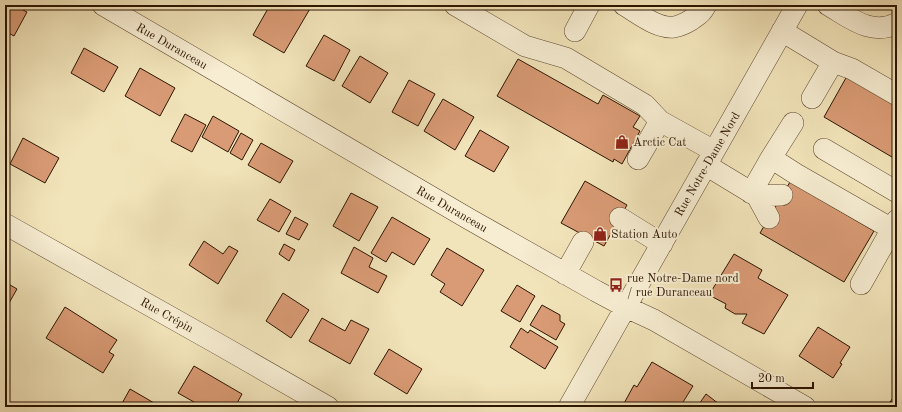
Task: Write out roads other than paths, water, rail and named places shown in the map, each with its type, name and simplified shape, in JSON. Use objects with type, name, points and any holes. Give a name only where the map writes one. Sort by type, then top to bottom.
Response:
[{"type":"street","name":"Rue Duranceau","points":[[103,5],[565,274],[626,307],[654,320],[805,407]]},
{"type":"street","points":[[455,5],[525,46],[566,58],[645,105],[660,121],[710,158],[754,194],[769,218]]},
{"type":"street","points":[[575,30],[589,5]]},
{"type":"street","points":[[624,5],[653,23],[664,27],[674,27],[682,25],[702,13],[706,5]]},
{"type":"street","name":"Rue Notre-Dame Nord","points":[[569,407],[797,5]]},
{"type":"street","points":[[828,5],[861,24],[870,27],[894,30]]},
{"type":"street","points":[[782,31],[832,62],[852,69],[897,95]]},
{"type":"street","points":[[812,98],[832,62]]},
{"type":"street","points":[[638,160],[660,121]]},
{"type":"street","points":[[754,194],[771,158],[793,122]]},
{"type":"street","points":[[824,149],[897,192]]},
{"type":"street","points":[[771,158],[796,174],[894,225],[861,284]]},
{"type":"street","points":[[754,194],[782,195]]},
{"type":"street","points":[[620,218],[662,244]]},
{"type":"street","name":"Rue Crépin","points":[[5,224],[328,407]]},
{"type":"street","points":[[565,274],[583,242]]},
{"type":"place","name":"Arctic Cat","points":[[622,142]]},
{"type":"place","name":"Station Auto","points":[[600,234]]},
{"type":"place","name":"rue Notre-Dame nord / rue Duranceau","points":[[616,285]]}]
